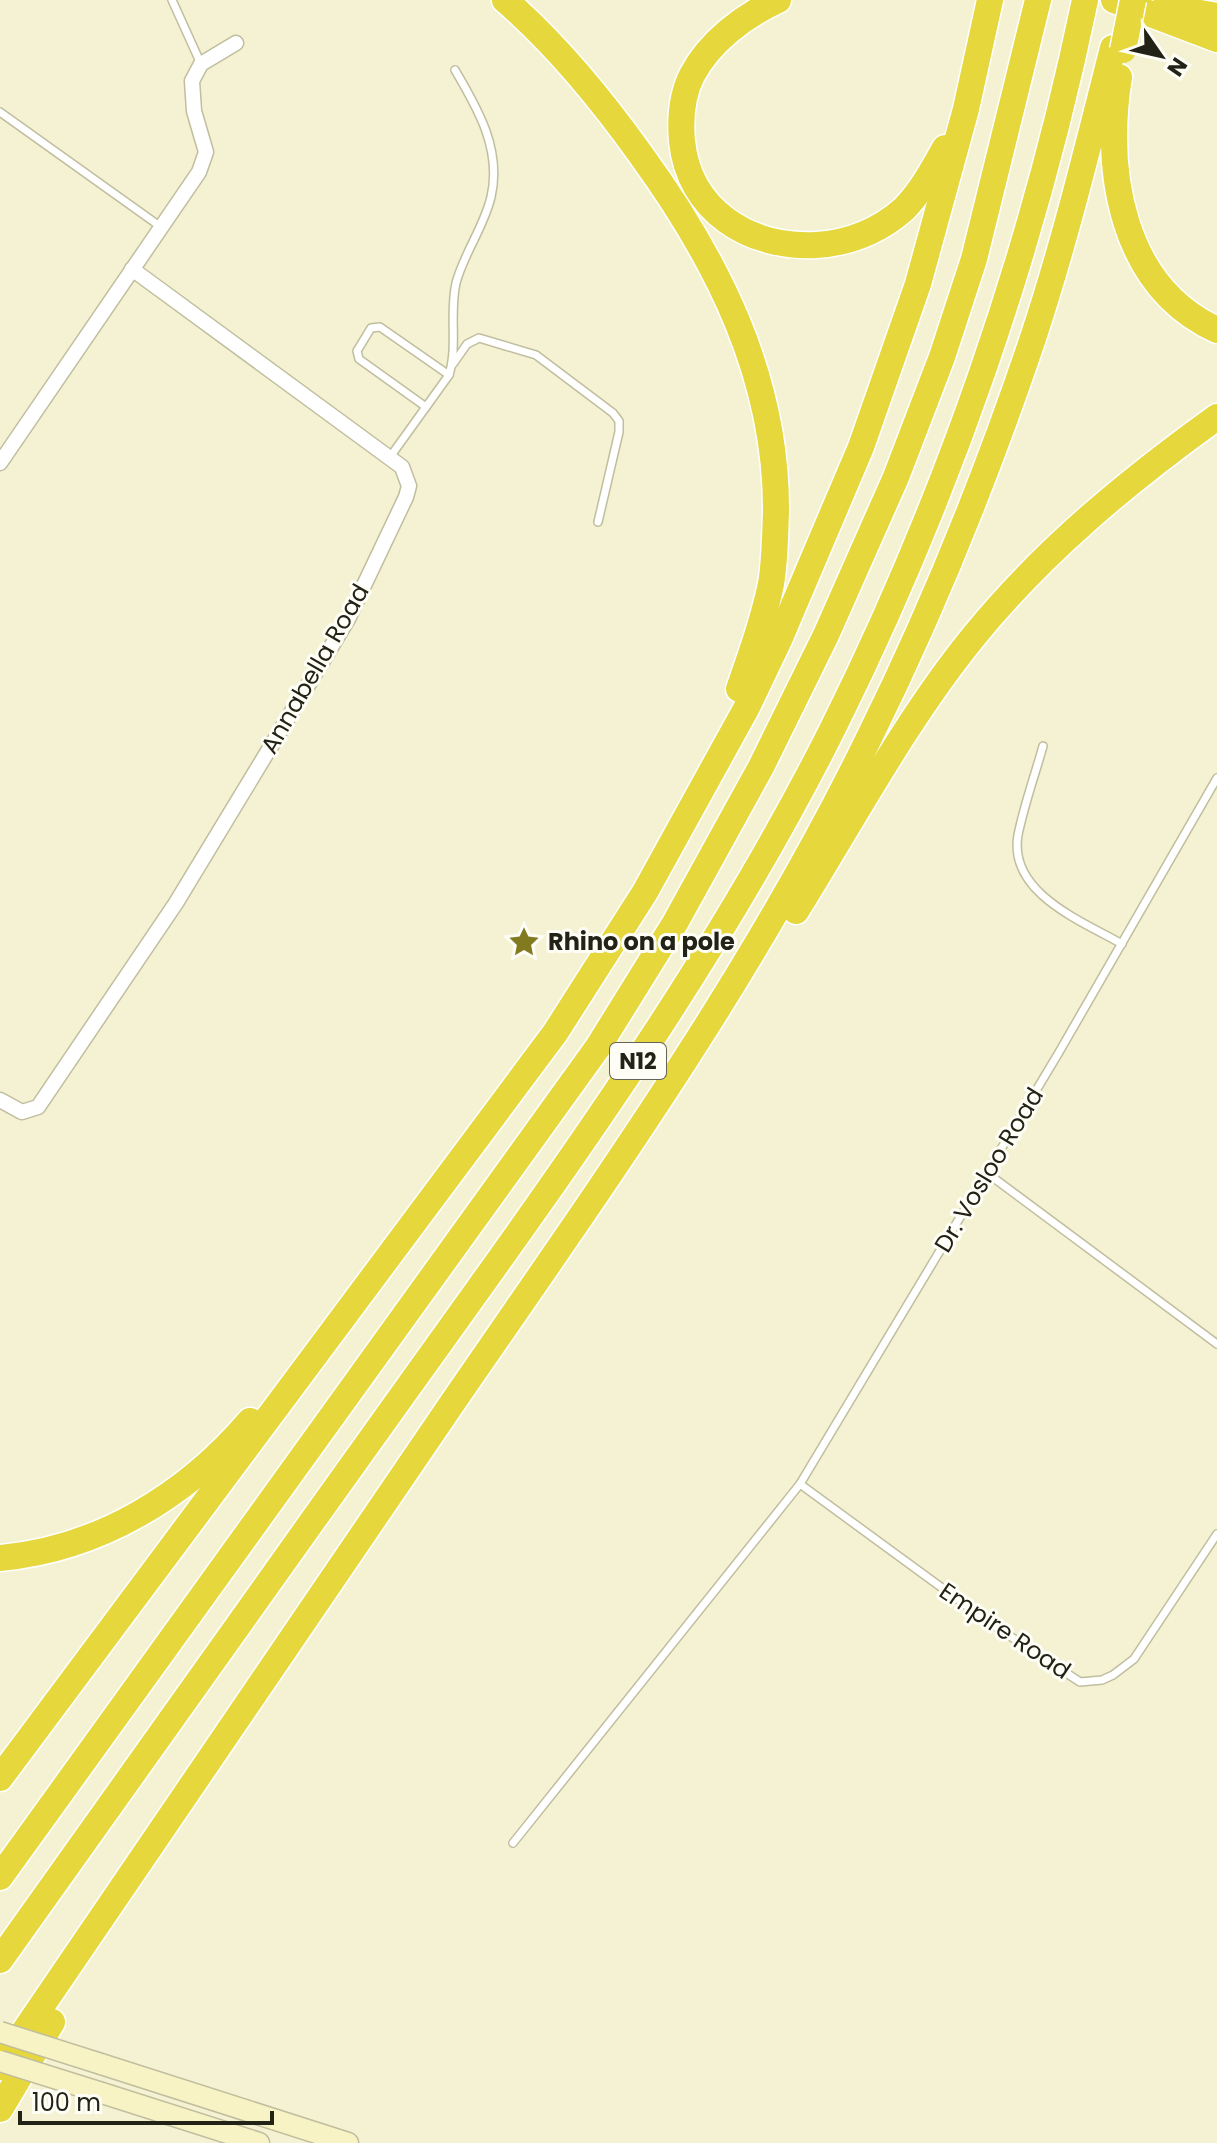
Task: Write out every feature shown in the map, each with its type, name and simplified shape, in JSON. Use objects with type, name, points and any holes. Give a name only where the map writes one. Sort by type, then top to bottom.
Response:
[{"type":"highway","points":[[505,0],[559,52],[617,121],[662,183],[698,242],[731,303],[752,355],[772,441],[776,480],[775,537],[771,582],[756,641],[738,690],[645,892]]},
{"type":"highway","points":[[778,0],[735,26],[705,56],[688,84],[680,122],[684,158],[701,195],[719,215],[741,231],[758,239],[794,246],[833,244],[873,232],[906,207],[930,176],[966,109]]},
{"type":"highway","points":[[0,1778],[555,1033],[645,892],[747,707],[779,640],[861,447],[918,284],[966,109],[990,0]]},
{"type":"highway","name":"N12","points":[[0,1877],[598,1047],[689,897],[761,767],[896,477],[942,357],[974,259],[1038,0]]},
{"type":"highway","name":"N12","points":[[0,1960],[586,1139],[747,884],[832,730],[938,492],[986,360],[1021,250],[1074,54],[1085,0]]},
{"type":"highway","points":[[1114,0],[1217,39]]},
{"type":"highway","points":[[0,2067],[625,1152],[725,996],[817,839],[868,740],[941,584],[1034,336],[1118,49],[1128,0],[1217,16]]},
{"type":"highway","points":[[1118,49],[1113,160],[1127,228],[1146,267],[1170,298],[1198,320],[1217,330]]},
{"type":"highway","points":[[625,1152],[651,1128],[688,1076],[777,941],[936,686],[974,635],[1066,538],[1148,468],[1217,417]]},
{"type":"highway","points":[[0,1558],[39,1552],[106,1531],[134,1519],[188,1482],[233,1441],[376,1274]]},
{"type":"highway","points":[[0,2109],[193,1785]]},
{"type":"main road","points":[[0,2032],[348,2143]]},
{"type":"main road","points":[[0,2061],[259,2143]]},
{"type":"street","points":[[0,463],[199,172],[205,157],[191,91],[194,74],[201,64],[236,43]]},
{"type":"street","name":"Annabella Road","points":[[0,1100],[22,1112],[38,1107],[176,903],[348,619],[409,486],[402,467],[132,269]]},
{"type":"lane","points":[[172,0],[201,64]]},
{"type":"lane","points":[[452,366],[452,313],[456,283],[491,197],[493,153],[481,114],[455,70]]},
{"type":"lane","points":[[0,112],[161,227]]},
{"type":"lane","points":[[426,407],[359,359],[357,351],[371,328],[380,327],[449,375]]},
{"type":"lane","points":[[389,457],[449,375],[467,344],[479,338],[525,351],[546,362],[613,413],[619,421],[598,522]]},
{"type":"lane","points":[[1043,746],[1018,838],[1025,874],[1037,891],[1053,905],[1122,944]]},
{"type":"lane","name":"Dr. Vosloo Road","points":[[513,1843],[800,1484],[987,1173],[1217,778]]},
{"type":"lane","points":[[987,1173],[1217,1344]]},
{"type":"lane","name":"Empire Road","points":[[800,1484],[990,1623],[1080,1682],[1102,1680],[1134,1659],[1217,1534]]},
{"type":"place","name":"Rhino on a pole","points":[[524,942]]}]
